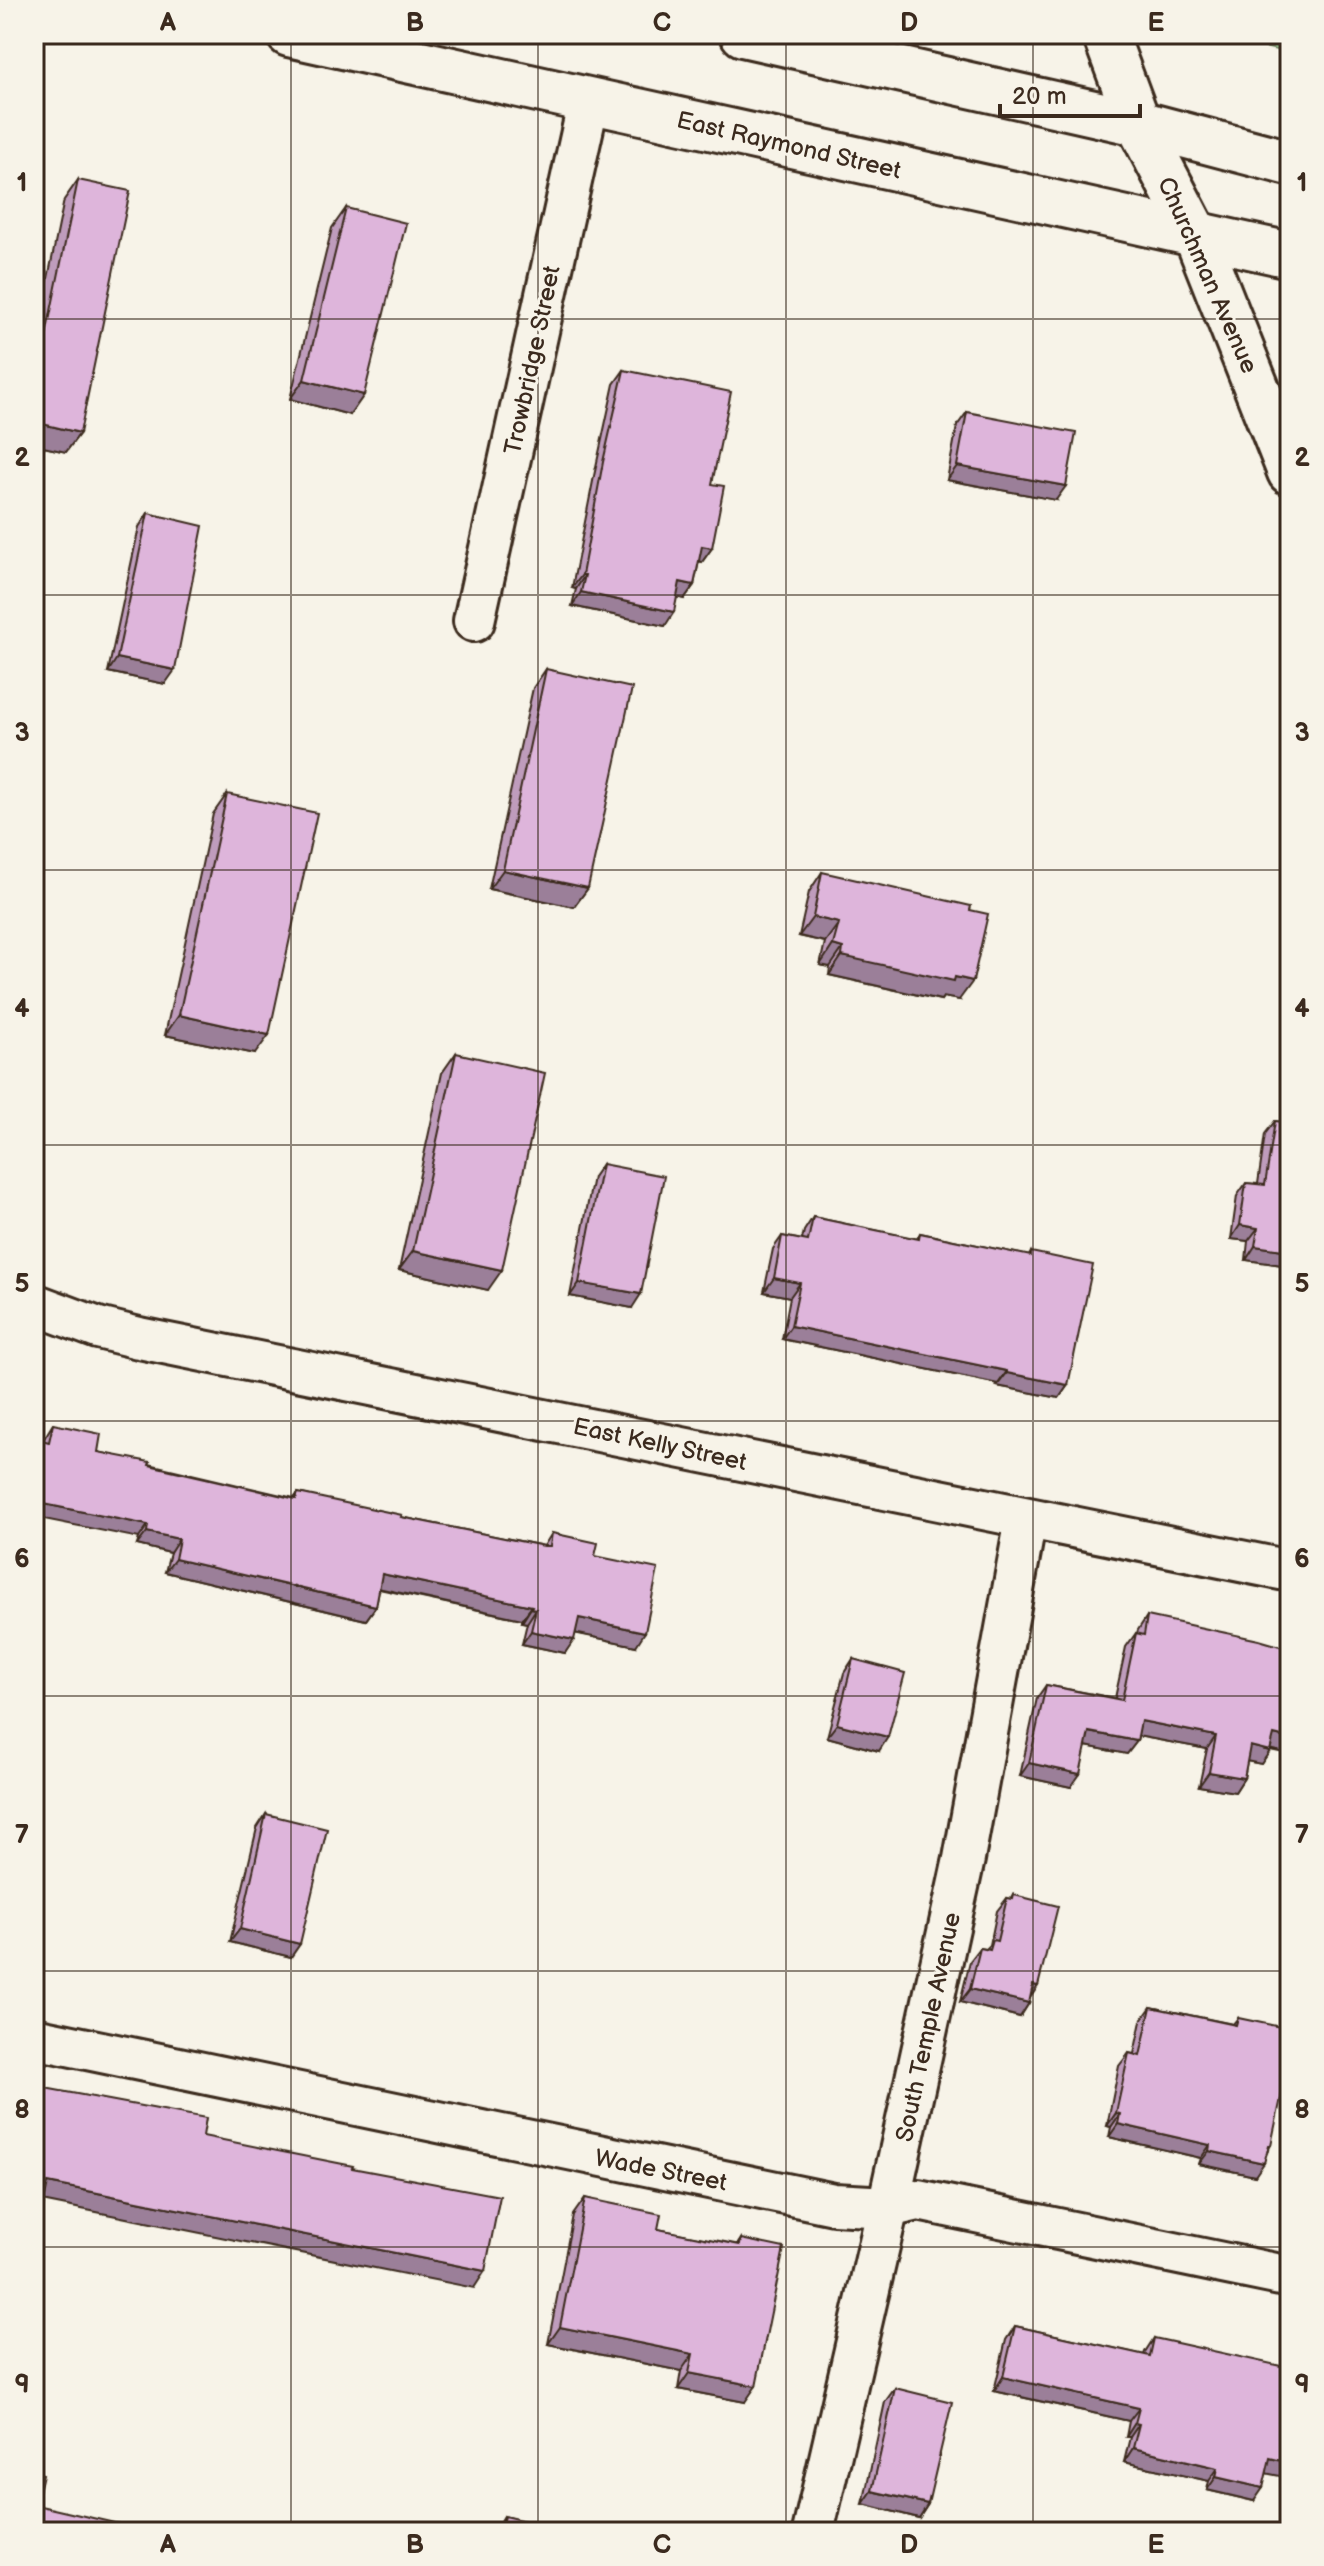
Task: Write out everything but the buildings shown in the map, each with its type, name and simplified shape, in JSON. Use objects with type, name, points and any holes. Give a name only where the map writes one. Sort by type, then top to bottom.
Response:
[{"type":"main road","name":"East Raymond Street","points":[[289,34],[1290,255]]},
{"type":"main road","points":[[743,34],[1138,123],[1290,163]]},
{"type":"main road","name":"Churchman Avenue","points":[[1105,34],[1138,123],[1196,235],[1290,472]]},
{"type":"street","name":"Trowbridge Street","points":[[474,621],[589,100]]},
{"type":"street","name":"East Kelly Street","points":[[34,1304],[98,1328],[139,1338],[1290,1571]]},
{"type":"street","name":"South Temple Avenue","points":[[813,2532],[964,1859],[1026,1519]]},
{"type":"street","name":"Wade Street","points":[[34,2038],[818,2201],[888,2207],[918,2200],[1290,2277]]},
{"type":"green space","points":[[1247,34],[1290,34],[1290,53],[1264,47]]}]
